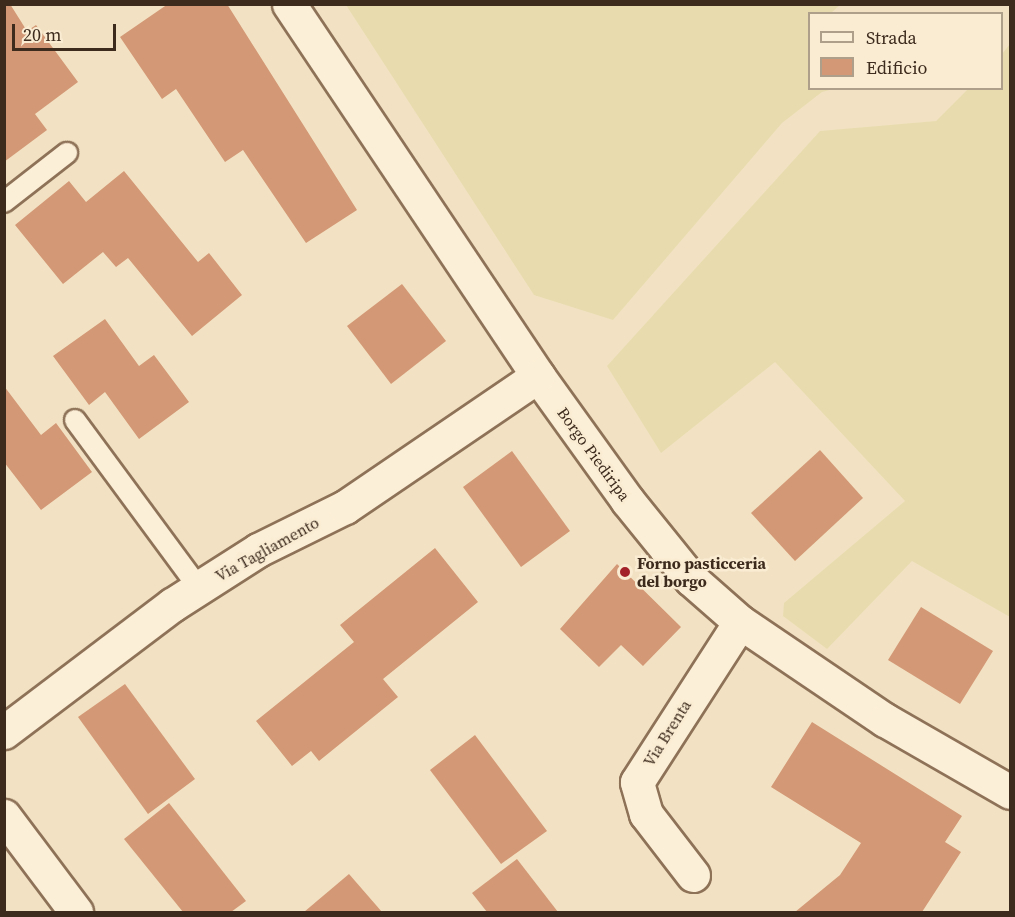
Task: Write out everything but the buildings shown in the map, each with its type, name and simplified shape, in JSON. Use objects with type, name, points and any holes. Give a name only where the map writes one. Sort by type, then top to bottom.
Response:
[{"type":"street","name":"Borgo Piediripa","points":[[289,4],[537,376],[627,500],[684,570],[740,622],[885,720],[1011,792]]},
{"type":"street","name":"Via Tagliamento","points":[[4,732],[199,588],[258,550],[345,507],[537,376]]},
{"type":"street","name":"Via Brenta","points":[[693,875],[646,814],[637,782],[740,622]]},
{"type":"street","points":[[4,816],[76,912]]},
{"type":"lane","points":[[4,202],[67,153]]},
{"type":"lane","points":[[75,420],[199,588]]},
{"type":"shaded area","points":[[346,5],[840,5],[832,12],[808,12],[808,90],[829,90],[822,92],[782,123],[613,320],[534,295]]},
{"type":"shaded area","points":[[1010,44],[1010,617],[912,561],[827,649],[783,616],[784,603],[905,501],[775,362],[661,453],[607,366],[820,131],[936,121],[967,90],[1003,90],[1003,53]]},
{"type":"place","name":"Forno pasticceria del borgo","points":[[625,572]]}]
